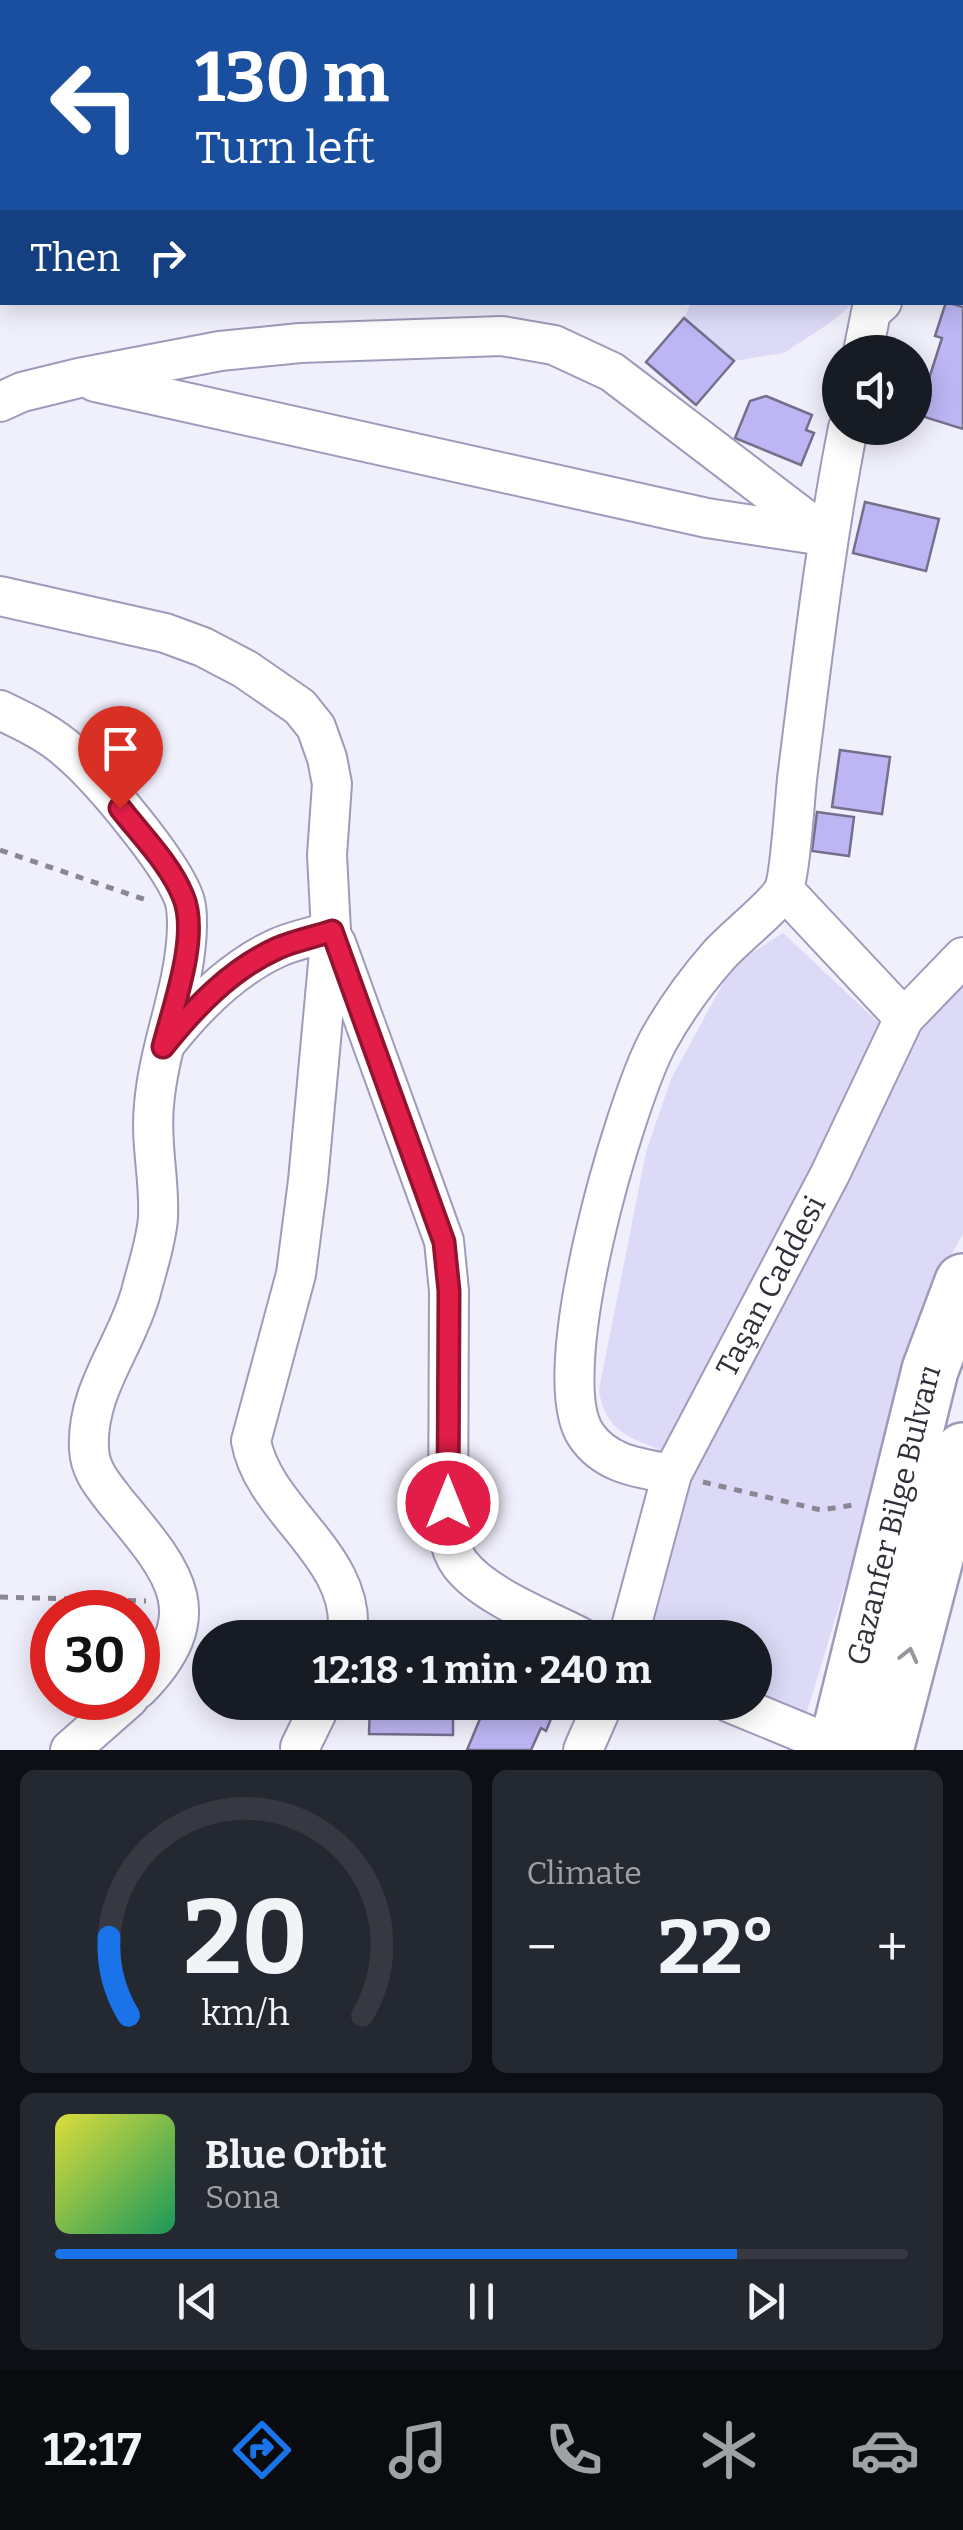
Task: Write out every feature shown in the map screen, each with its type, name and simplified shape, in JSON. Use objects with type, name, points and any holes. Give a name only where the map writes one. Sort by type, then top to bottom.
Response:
[{"type":"main road","name":"Gazanfer Bilge Bulvarı","points":[[852,1749],[930,1370],[963,1282]]},
{"type":"main road","name":"Gazanfer Bilge Bulvarı","points":[[852,1749],[963,1451]]},
{"type":"street","points":[[866,335],[871,312],[879,305]]},
{"type":"street","points":[[0,402],[22,392],[79,378],[220,352],[300,343],[502,336],[554,345],[584,356],[642,392],[826,536]]},
{"type":"street","points":[[79,378],[707,518],[826,536]]},
{"type":"street","points":[[672,1474],[626,1466],[603,1453],[586,1436],[579,1421],[575,1389],[581,1309],[620,1141],[658,1042],[718,956],[784,890],[826,536],[845,445]]},
{"type":"street","points":[[0,596],[165,634],[203,647],[245,669],[300,708],[316,727],[332,784],[327,855],[332,931],[296,1274],[251,1440],[257,1464],[338,1580],[348,1620]]},
{"type":"street","points":[[0,710],[70,751],[102,785],[182,892],[187,914],[185,958],[163,1047],[152,1127],[158,1220],[138,1301],[96,1396],[89,1450],[92,1469],[148,1540],[175,1586],[179,1602],[177,1634],[160,1662]]},
{"type":"street","points":[[784,890],[904,1018]]},
{"type":"street","points":[[163,1047],[193,1009],[237,973],[277,948],[332,931]]},
{"type":"street","points":[[332,931],[444,1242],[449,1291],[448,1535],[462,1568],[501,1596],[547,1620]]},
{"type":"street","name":"Taşan Caddesi","points":[[633,1620],[672,1474],[830,1174],[904,1018],[963,957]]},
{"type":"street","points":[[772,1719],[852,1749]]},
{"type":"street","points":[[70,1750],[104,1720]]},
{"type":"street","points":[[299,1749],[313,1720]]},
{"type":"street","points":[[584,1750],[596,1720]]},
{"type":"path","points":[[0,850],[187,914]]},
{"type":"path","points":[[672,1474],[821,1510],[854,1504]]},
{"type":"path","points":[[0,1597],[179,1602]]},
{"type":"shaded area","points":[[690,305],[851,305],[784,353],[734,361],[684,318]]},
{"type":"shaded area","points":[[783,933],[881,1025],[883,1036],[668,1453],[632,1438],[614,1425],[599,1390],[646,1152],[671,1079],[733,965]]},
{"type":"shaded area","points":[[963,979],[963,1234],[938,1279],[803,1725],[772,1710],[772,1620],[641,1620],[667,1516],[915,1038]]},
{"type":"building","points":[[945,305],[963,307],[963,429],[932,419],[932,369],[942,338],[935,336]]},
{"type":"building","points":[[684,318],[734,361],[696,405],[646,362]]},
{"type":"building","points":[[766,396],[812,415],[806,430],[814,433],[801,465],[735,438],[750,401]]},
{"type":"building","points":[[865,502],[939,519],[926,571],[853,553]]},
{"type":"building","points":[[840,750],[890,757],[882,814],[832,807]]},
{"type":"building","points":[[817,812],[854,817],[849,856],[812,851]]},
{"type":"building","points":[[369,1720],[453,1720],[453,1735],[369,1734]]},
{"type":"building","points":[[480,1720],[551,1720],[546,1731],[541,1728],[531,1750],[467,1750]]},
{"type":"route","points":[[120,808],[165,866],[186,902],[185,958],[163,1047],[193,1009],[237,973],[277,948],[332,931],[444,1242],[449,1291],[448,1503]]}]
